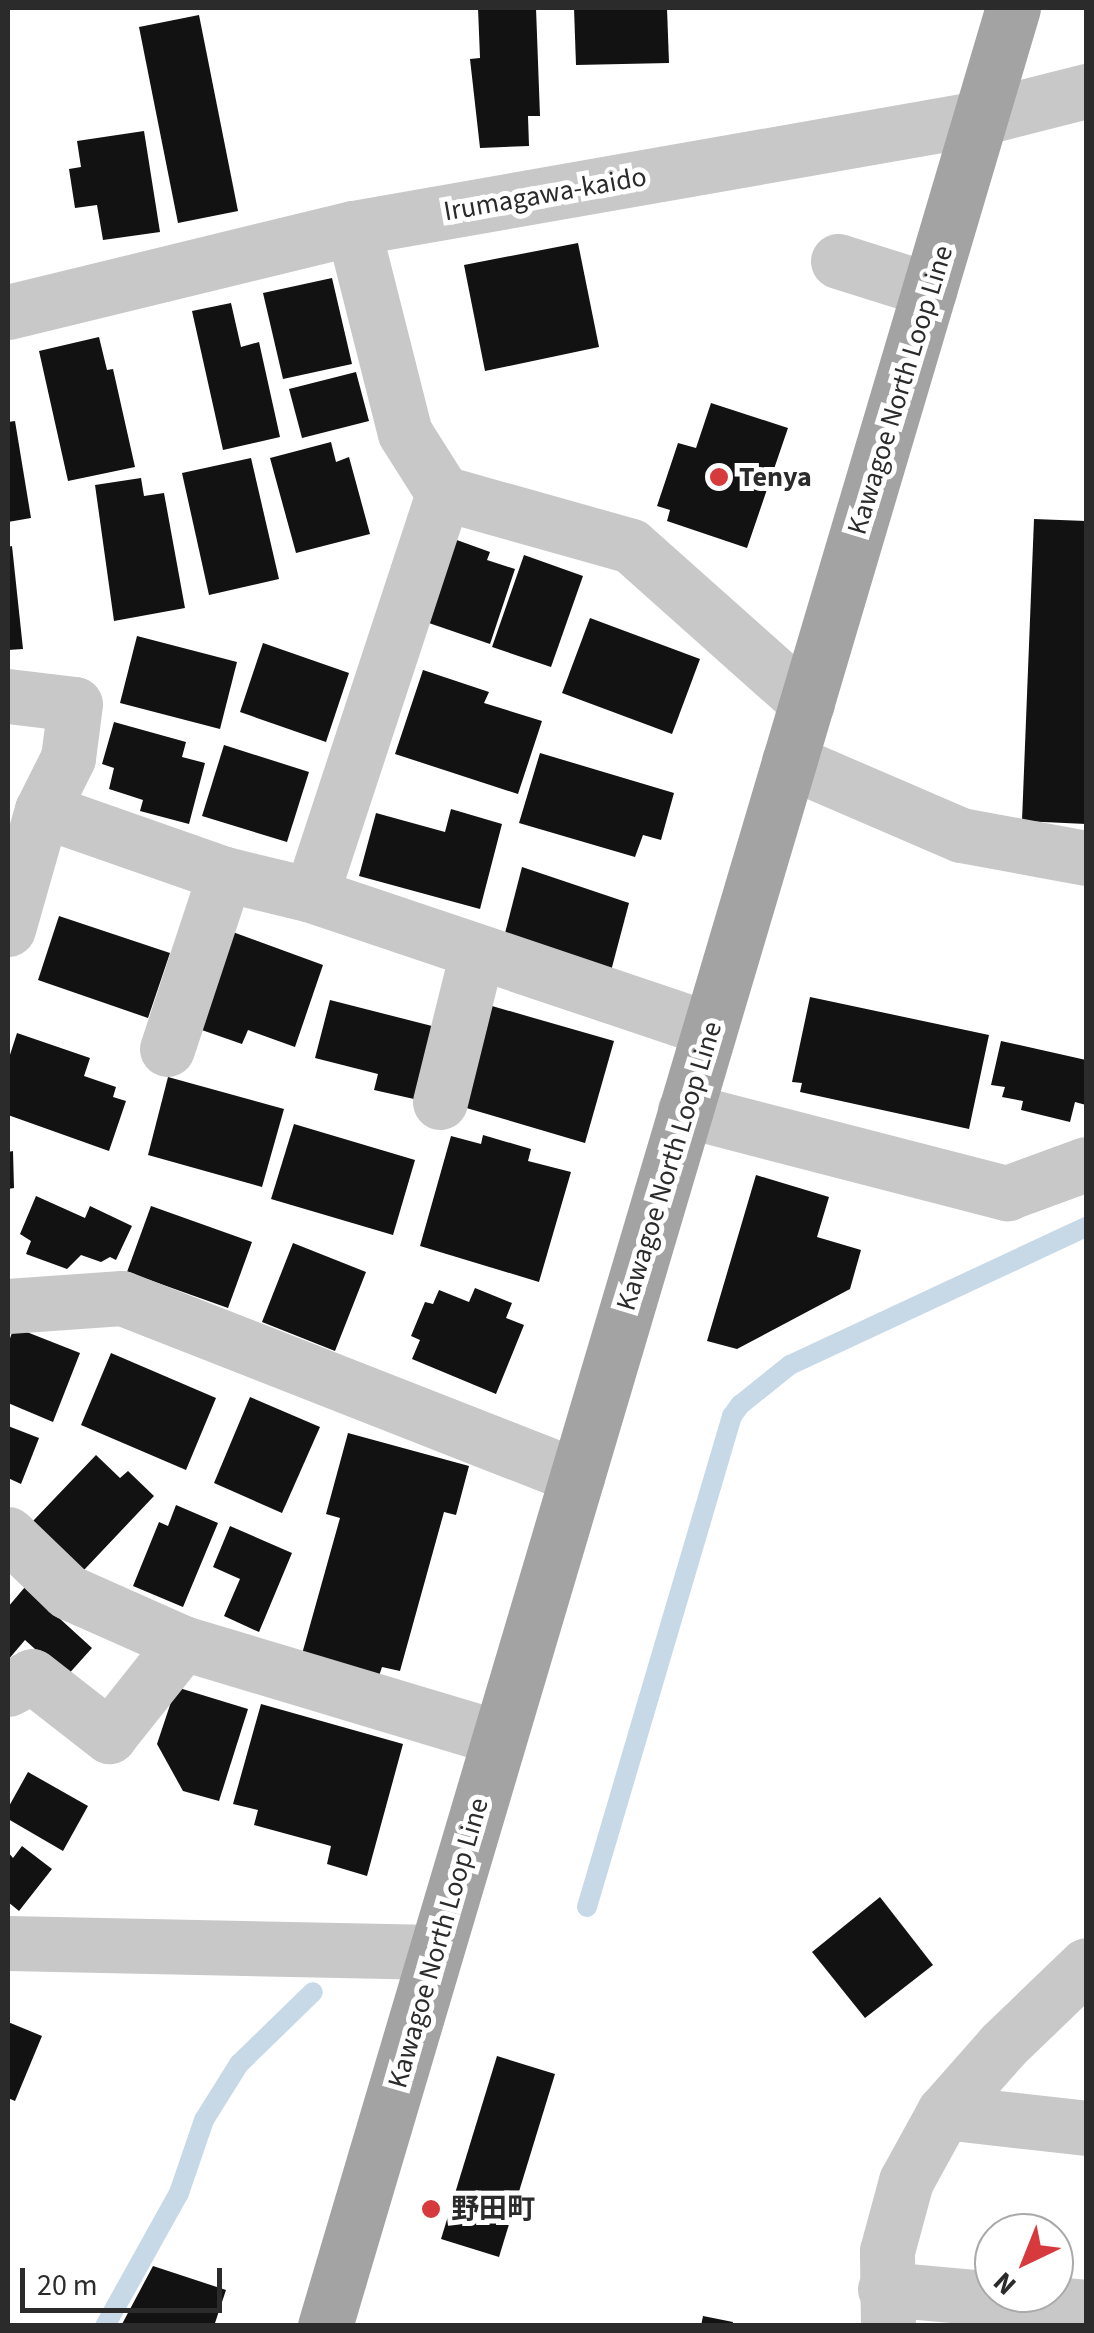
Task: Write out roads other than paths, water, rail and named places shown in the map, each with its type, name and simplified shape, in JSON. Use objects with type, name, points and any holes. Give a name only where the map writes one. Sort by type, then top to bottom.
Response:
[{"type":"main road","name":"Kawagoe North Loop Line","points":[[325,2326],[1013,8]]},
{"type":"street","name":"Irumagawa-kaido","points":[[8,312],[353,228],[682,186],[1086,91]]},
{"type":"street","points":[[353,228],[405,433],[443,493],[631,546],[806,703]]},
{"type":"street","points":[[838,261],[930,290]]},
{"type":"street","points":[[311,895],[443,493]]},
{"type":"street","points":[[8,696],[75,704],[68,758],[42,810],[8,929]]},
{"type":"street","points":[[789,760],[961,835],[1086,858]]},
{"type":"street","points":[[42,810],[225,874],[311,895],[710,1029]]},
{"type":"street","points":[[167,1048],[225,874]]},
{"type":"street","points":[[440,1102],[477,952]]},
{"type":"street","points":[[685,1110],[1007,1194],[1086,1164]]},
{"type":"street","points":[[8,1306],[122,1298],[577,1476]]},
{"type":"street","points":[[8,1534],[68,1592],[184,1643],[498,1738]]},
{"type":"street","points":[[8,1689],[32,1676],[109,1736],[184,1643]]},
{"type":"street","points":[[8,1943],[436,1952]]},
{"type":"street","points":[[974,2308],[887,2307],[887,2251],[906,2182],[944,2112],[1003,2045],[1086,1965]]},
{"type":"street","points":[[944,2112],[1086,2128]]},
{"type":"waterway","points":[[587,1907],[732,1416],[740,1405],[790,1365],[1086,1227]]},
{"type":"waterway","points":[[105,2326],[179,2193],[204,2120],[239,2064],[313,1992]]},
{"type":"place","name":"Tenya","points":[[719,477]]},
{"type":"place","name":"野田町","points":[[431,2209]]}]
